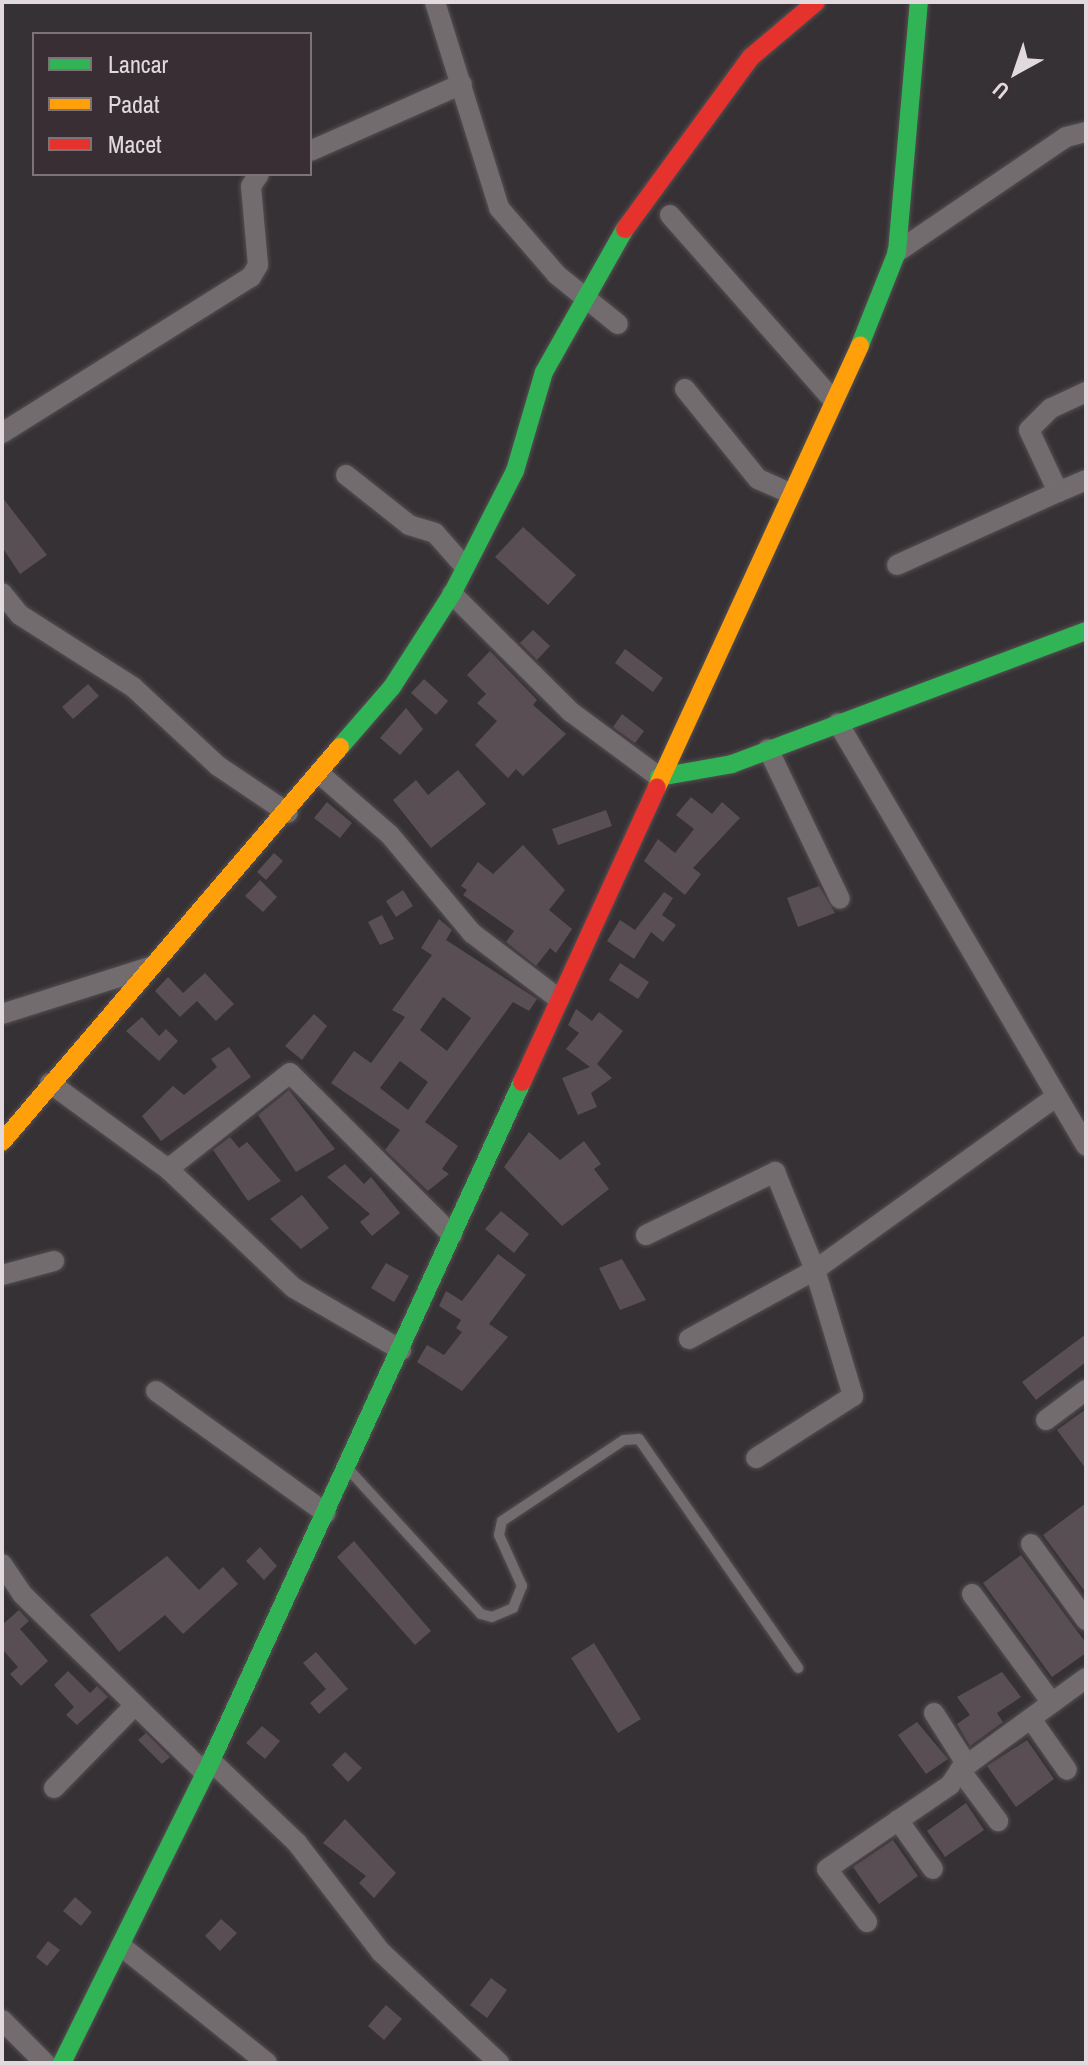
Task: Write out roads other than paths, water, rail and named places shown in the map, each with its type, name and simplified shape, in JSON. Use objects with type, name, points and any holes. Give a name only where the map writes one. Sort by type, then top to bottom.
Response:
[{"type":"main road","points":[[2,1142],[50,1083],[321,775],[392,687],[452,594],[515,471],[544,372],[586,296],[690,134],[751,57],[816,2]]},
{"type":"main road","points":[[62,2063],[208,1767],[326,1513],[833,400],[897,252],[919,2]]},
{"type":"main road","points":[[659,777],[698,774],[1086,631]]},
{"type":"street","points":[[435,2],[499,208],[557,275],[618,324]]},
{"type":"street","points":[[312,150],[462,84]]},
{"type":"street","points":[[897,252],[1066,137],[1086,132]]},
{"type":"street","points":[[2,433],[251,277],[258,265],[251,186],[258,176]]},
{"type":"street","points":[[670,215],[833,400]]},
{"type":"street","points":[[685,389],[758,479],[790,493]]},
{"type":"street","points":[[1058,492],[1029,430],[1051,408],[1086,392]]},
{"type":"street","points":[[346,475],[409,525],[435,533],[465,567]]},
{"type":"street","points":[[897,565],[1086,480]]},
{"type":"street","points":[[2,593],[20,615],[133,687],[218,766],[288,813]]},
{"type":"street","points":[[452,594],[571,712],[659,777]]},
{"type":"street","points":[[838,723],[897,814],[1086,1146]]},
{"type":"street","points":[[768,749],[840,899]]},
{"type":"street","points":[[321,775],[390,835],[472,933],[559,999]]},
{"type":"street","points":[[2,1014],[154,966]]},
{"type":"street","points":[[168,1169],[290,1073],[452,1235]]},
{"type":"street","points":[[50,1083],[168,1169],[294,1288],[401,1350]]},
{"type":"street","points":[[689,1339],[815,1270],[1056,1097]]},
{"type":"street","points":[[646,1235],[775,1172],[815,1270],[853,1396],[756,1458]]},
{"type":"street","points":[[2,1275],[54,1261]]},
{"type":"street","points":[[1046,1420],[1086,1390]]},
{"type":"street","points":[[156,1391],[326,1513]]},
{"type":"street","points":[[1031,1544],[1086,1620]]},
{"type":"street","points":[[2,1564],[22,1594],[135,1705],[297,1843],[381,1952],[499,2063]]},
{"type":"street","points":[[972,1594],[1052,1703]]},
{"type":"street","points":[[867,1922],[827,1869],[950,1785],[964,1768],[1086,1678]]},
{"type":"street","points":[[54,1788],[135,1705]]},
{"type":"street","points":[[934,1713],[998,1821]]},
{"type":"street","points":[[1031,1719],[1067,1770]]},
{"type":"street","points":[[898,1820],[933,1869]]},
{"type":"street","points":[[121,1946],[267,2063]]},
{"type":"street","points":[[2,2020],[45,2063]]},
{"type":"lane","points":[[347,1467],[481,1614],[492,1617],[513,1608],[522,1586],[499,1535],[502,1521],[624,1440],[639,1439],[798,1668]]}]
